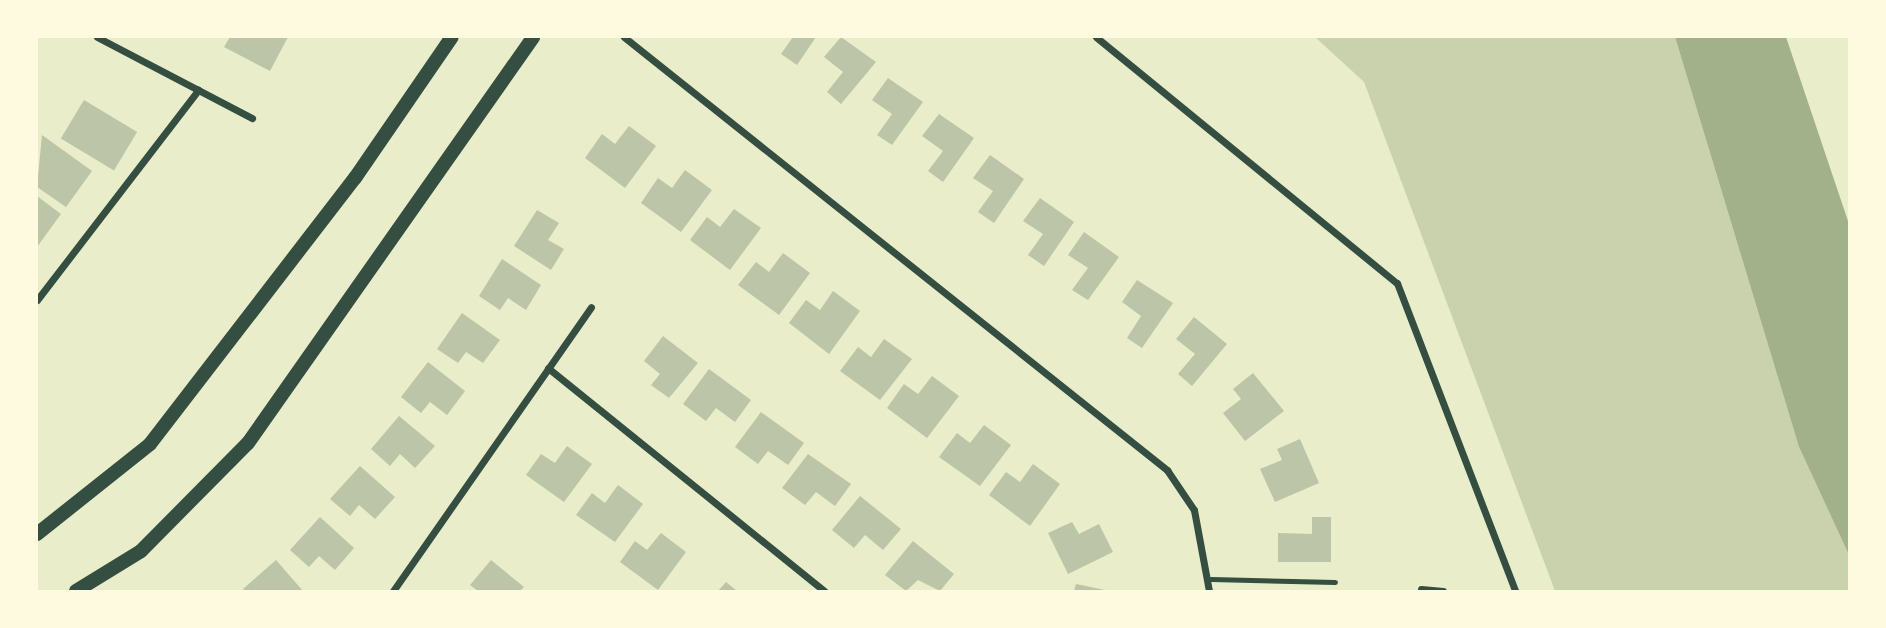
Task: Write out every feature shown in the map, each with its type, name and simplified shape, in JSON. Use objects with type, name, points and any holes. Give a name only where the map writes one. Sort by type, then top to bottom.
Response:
[{"type":"main road","points":[[37,534],[100,489],[159,434],[338,200],[452,37]]},
{"type":"main road","points":[[76,591],[141,551],[248,443],[533,37]]},
{"type":"street","points":[[97,37],[252,118]]},
{"type":"street","points":[[624,37],[1167,470],[1194,510],[1211,579],[1209,591]]},
{"type":"street","points":[[1096,37],[1396,283],[1515,591]]},
{"type":"street","points":[[37,300],[198,90]]},
{"type":"street","points":[[393,591],[591,307]]},
{"type":"street","points":[[548,368],[824,591]]},
{"type":"street","points":[[1421,589],[1443,591]]},
{"type":"lane","points":[[1211,579],[1335,582]]},
{"type":"shaded area","points":[[1315,37],[1675,37],[1799,447],[1849,555],[1849,591],[1555,591],[1364,82]]},
{"type":"shaded area","points":[[1675,37],[1786,37],[1849,224],[1849,555],[1799,447]]},
{"type":"building","points":[[230,37],[288,37],[270,71],[224,47]]},
{"type":"building","points":[[793,37],[816,37],[797,65],[781,54]]},
{"type":"building","points":[[841,37],[876,62],[841,104],[827,92],[843,72],[824,57]]},
{"type":"building","points":[[888,78],[923,102],[892,145],[877,135],[892,114],[872,100]]},
{"type":"building","points":[[84,100],[137,132],[114,171],[61,139]]},
{"type":"building","points":[[939,114],[974,138],[943,182],[928,171],[943,151],[922,136]]},
{"type":"building","points":[[629,126],[656,146],[625,188],[585,158],[602,134],[615,144]]},
{"type":"building","points":[[42,135],[92,171],[66,207],[37,187]]},
{"type":"building","points":[[990,155],[1024,179],[994,223],[978,212],[993,191],[973,178]]},
{"type":"building","points":[[685,170],[712,190],[681,232],[641,203],[658,178],[672,188]]},
{"type":"building","points":[[37,196],[61,214],[37,247]]},
{"type":"building","points":[[1040,198],[1074,222],[1044,266],[1028,255],[1043,234],[1023,221]]},
{"type":"building","points":[[734,209],[761,228],[730,270],[690,240],[707,217],[720,227]]},
{"type":"building","points":[[537,210],[559,223],[548,240],[564,249],[551,270],[514,246]]},
{"type":"building","points":[[1084,232],[1119,257],[1088,300],[1072,290],[1088,268],[1068,255]]},
{"type":"building","points":[[783,253],[810,273],[779,315],[738,285],[756,262],[769,272]]},
{"type":"building","points":[[502,259],[541,285],[526,310],[508,298],[500,310],[479,296]]},
{"type":"building","points":[[1137,280],[1173,303],[1142,348],[1127,338],[1141,316],[1122,302]]},
{"type":"building","points":[[833,291],[860,311],[829,354],[789,323],[806,300],[820,310]]},
{"type":"building","points":[[462,313],[500,340],[483,363],[466,352],[458,363],[437,349]]},
{"type":"building","points":[[1194,317],[1227,344],[1192,386],[1178,374],[1195,354],[1176,339]]},
{"type":"building","points":[[663,336],[698,363],[669,398],[651,385],[660,374],[644,361]]},
{"type":"building","points":[[884,339],[912,359],[880,400],[840,371],[858,347],[871,357]]},
{"type":"building","points":[[428,362],[465,391],[447,415],[430,402],[421,413],[401,397]]},
{"type":"building","points":[[709,369],[751,400],[735,422],[716,408],[706,421],[683,404]]},
{"type":"building","points":[[1253,373],[1284,411],[1245,441],[1223,413],[1241,399],[1233,389]]},
{"type":"building","points":[[932,376],[959,396],[927,438],[887,408],[904,384],[918,394]]},
{"type":"building","points":[[761,412],[804,443],[788,465],[768,451],[758,464],[735,447]]},
{"type":"building","points":[[399,416],[435,446],[415,468],[400,454],[390,466],[371,449]]},
{"type":"building","points":[[984,425],[1011,445],[980,486],[939,457],[957,433],[970,443]]},
{"type":"building","points":[[1300,439],[1319,483],[1275,502],[1260,469],[1282,460],[1277,449]]},
{"type":"building","points":[[567,446],[592,464],[564,502],[526,475],[541,454],[555,463]]},
{"type":"building","points":[[808,454],[851,484],[835,506],[816,492],[805,505],[782,488]]},
{"type":"building","points":[[1033,464],[1060,484],[1030,526],[989,495],[1006,472],[1020,482]]},
{"type":"building","points":[[360,466],[395,497],[375,519],[359,505],[350,516],[330,499]]},
{"type":"building","points":[[618,485],[643,504],[615,542],[576,515],[592,493],[605,503]]},
{"type":"building","points":[[860,496],[901,529],[883,550],[865,535],[854,548],[832,530]]},
{"type":"building","points":[[320,517],[354,548],[335,570],[319,556],[309,567],[290,550]]},
{"type":"building","points":[[1312,517],[1331,517],[1331,562],[1278,562],[1278,533],[1312,534]]},
{"type":"building","points":[[1072,522],[1079,534],[1099,524],[1113,552],[1068,574],[1048,533]]},
{"type":"building","points":[[661,533],[686,552],[658,590],[620,562],[635,541],[647,550]]},
{"type":"building","points":[[913,541],[954,574],[940,591],[918,580],[906,591],[885,575]]},
{"type":"building","points":[[276,560],[303,591],[243,589]]},
{"type":"building","points":[[491,560],[524,587],[520,591],[478,591],[470,585]]},
{"type":"building","points":[[726,582],[737,591],[718,591]]},
{"type":"building","points":[[1076,584],[1105,590],[1105,591],[1074,591]]}]
